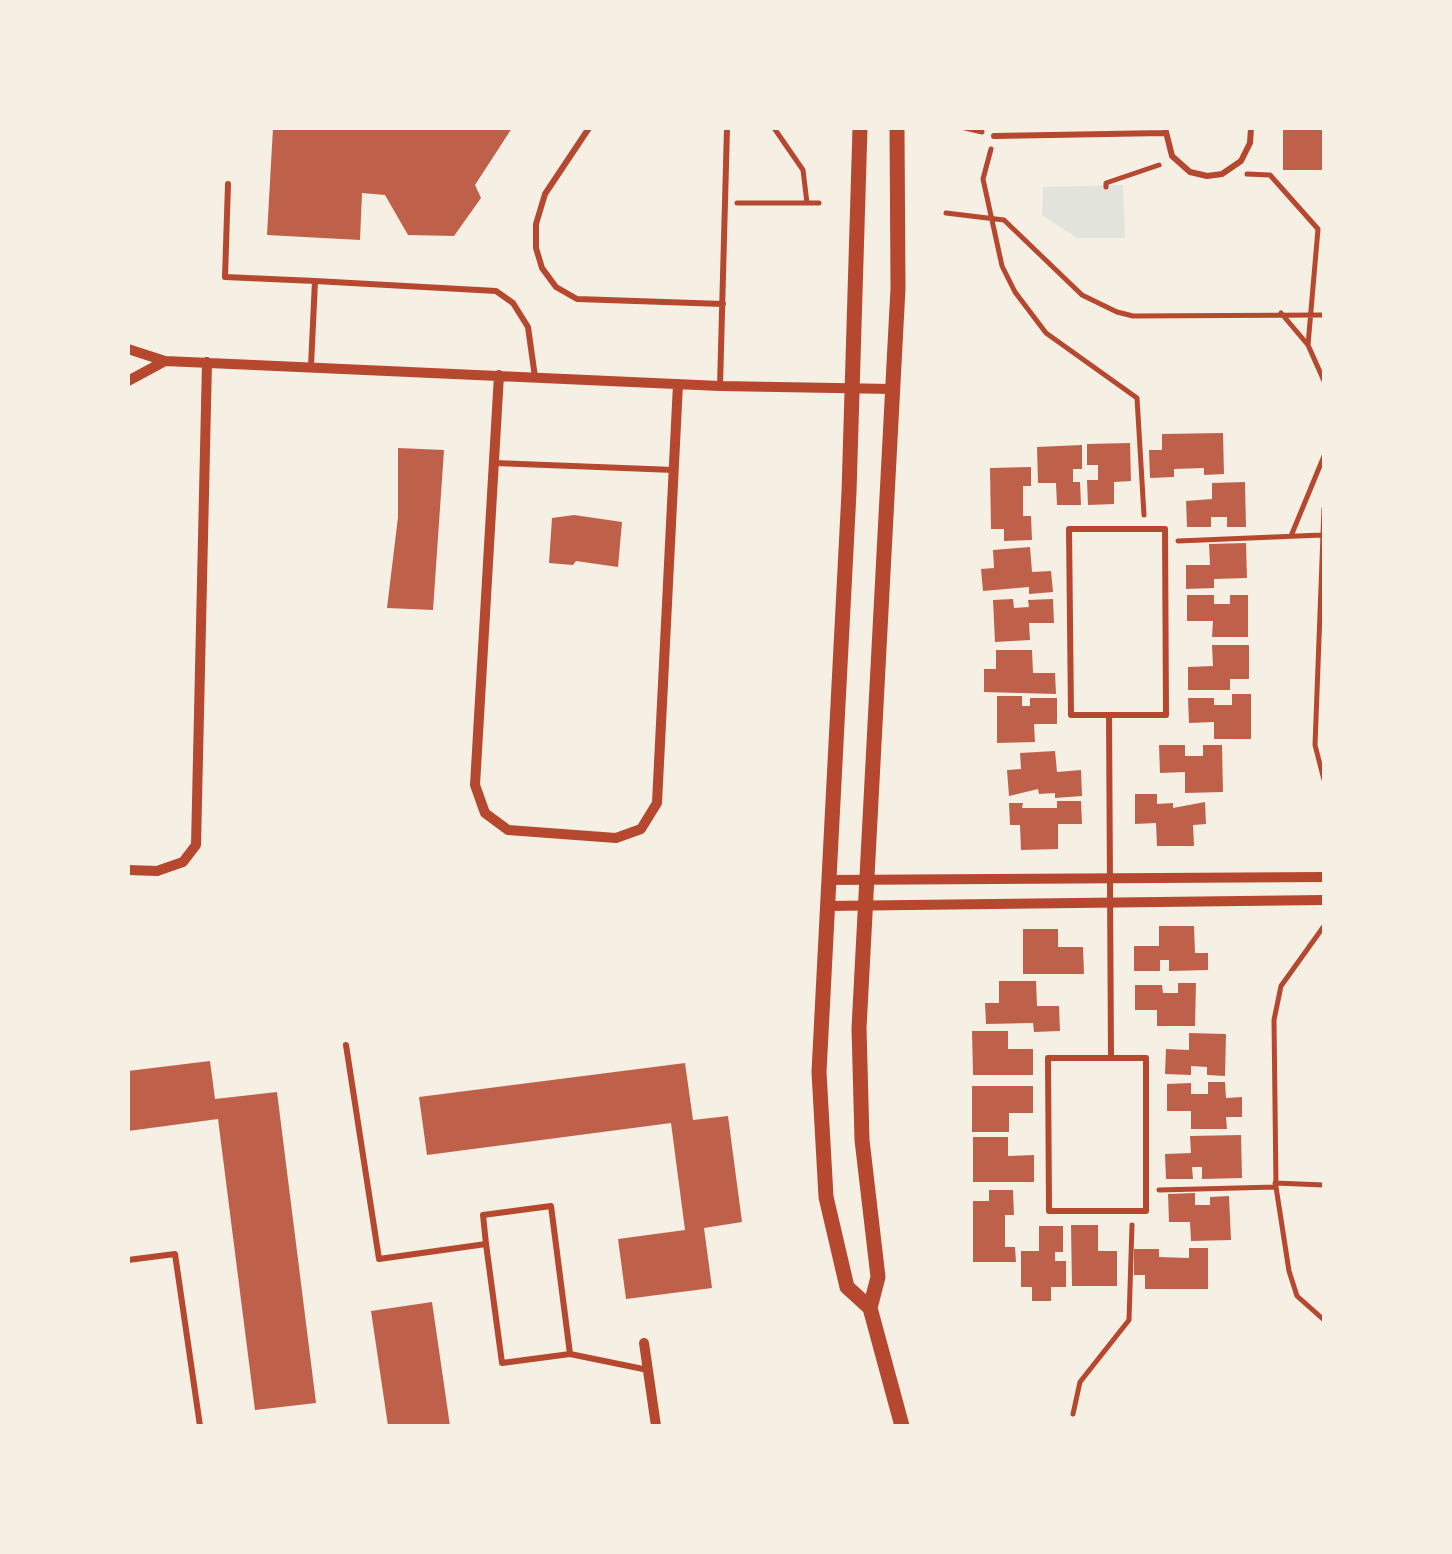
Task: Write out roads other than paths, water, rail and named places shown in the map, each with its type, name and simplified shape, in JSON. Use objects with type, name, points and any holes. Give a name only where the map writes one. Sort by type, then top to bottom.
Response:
[{"type":"street","points":[[860,128],[854,388],[819,1072],[826,1196],[846,1287],[870,1308]]},
{"type":"street","points":[[897,128],[898,288],[859,1028],[862,1140],[878,1278],[870,1308],[902,1426]]},
{"type":"street","points":[[128,348],[165,361],[720,386],[892,388]]},
{"type":"street","points":[[128,381],[165,361]]},
{"type":"street","points":[[128,870],[157,871],[183,862],[196,845],[207,362]]},
{"type":"street","points":[[498,375],[475,785],[486,813],[508,830],[616,838],[642,829],[657,803],[678,384]]},
{"type":"street","points":[[828,880],[1324,877]]},
{"type":"street","points":[[827,906],[1324,900]]},
{"type":"street","points":[[644,1343],[656,1426]]},
{"type":"lane","points":[[590,128],[544,194],[536,224],[536,248],[542,268],[556,287],[577,299],[722,304]]},
{"type":"lane","points":[[720,386],[726,128]]},
{"type":"lane","points":[[994,136],[1165,130],[1172,156],[1182,167],[1207,176],[1222,174],[1241,160],[1250,143],[1251,128]]},
{"type":"lane","points":[[228,184],[225,277],[496,291],[514,303],[528,328],[535,377]]},
{"type":"lane","points":[[311,366],[315,281]]},
{"type":"lane","points":[[493,463],[674,470]]},
{"type":"lane","points":[[1069,529],[1165,529],[1166,715],[1109,715],[1070,715],[1069,529]]},
{"type":"lane","points":[[1109,715],[1111,1058]]},
{"type":"lane","points":[[346,1045],[379,1259],[486,1244]]},
{"type":"lane","points":[[1048,1058],[1111,1058],[1146,1058],[1146,1211],[1049,1212],[1048,1058]]},
{"type":"lane","points":[[570,1354],[551,1206],[483,1215],[502,1363],[570,1354],[648,1370]]},
{"type":"lane","points":[[128,1260],[175,1254],[200,1426]]}]
